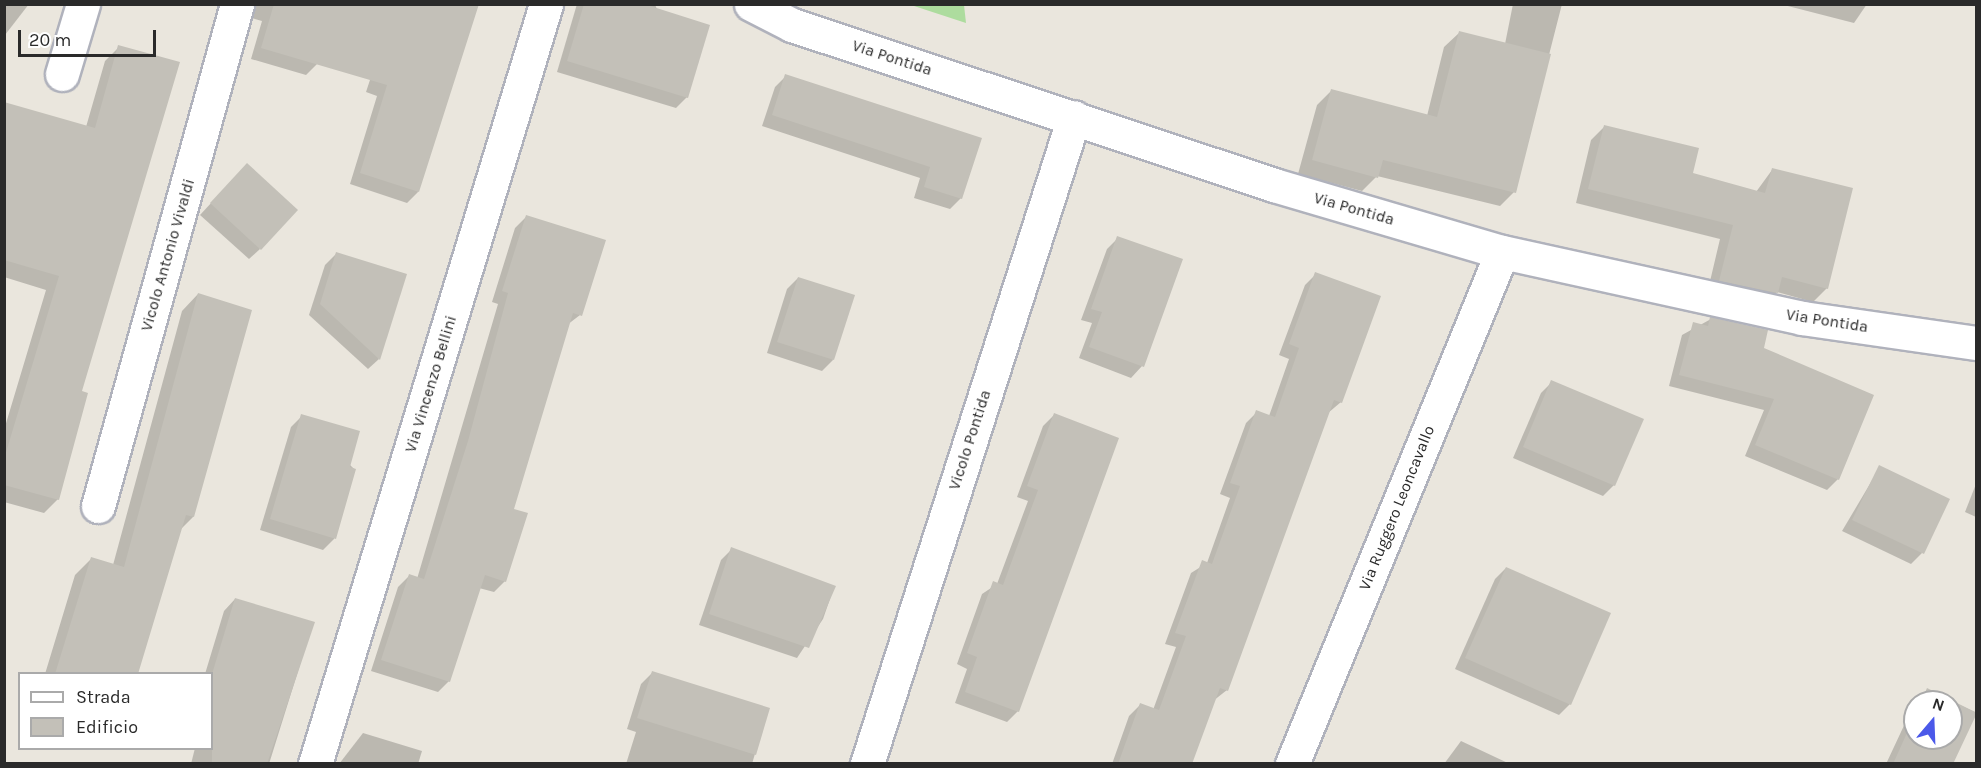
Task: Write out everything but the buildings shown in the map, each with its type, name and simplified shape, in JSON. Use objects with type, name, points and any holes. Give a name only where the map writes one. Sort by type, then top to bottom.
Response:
[{"type":"street","points":[[62,74],[83,4]]},
{"type":"street","name":"Vicolo Antonio Vivaldi","points":[[98,506],[237,4]]},
{"type":"street","name":"Via Vincenzo Bellini","points":[[315,764],[546,4]]},
{"type":"street","name":"Via Pontida","points":[[751,4],[792,25],[1274,185],[1502,252],[1802,318],[1977,343]]},
{"type":"street","name":"Vicolo Pontida","points":[[867,764],[1074,117]]},
{"type":"street","name":"Via Ruggero Leoncavallo","points":[[1292,764],[1502,252]]},
{"type":"green space","points":[[911,5],[964,5],[966,23]]}]
